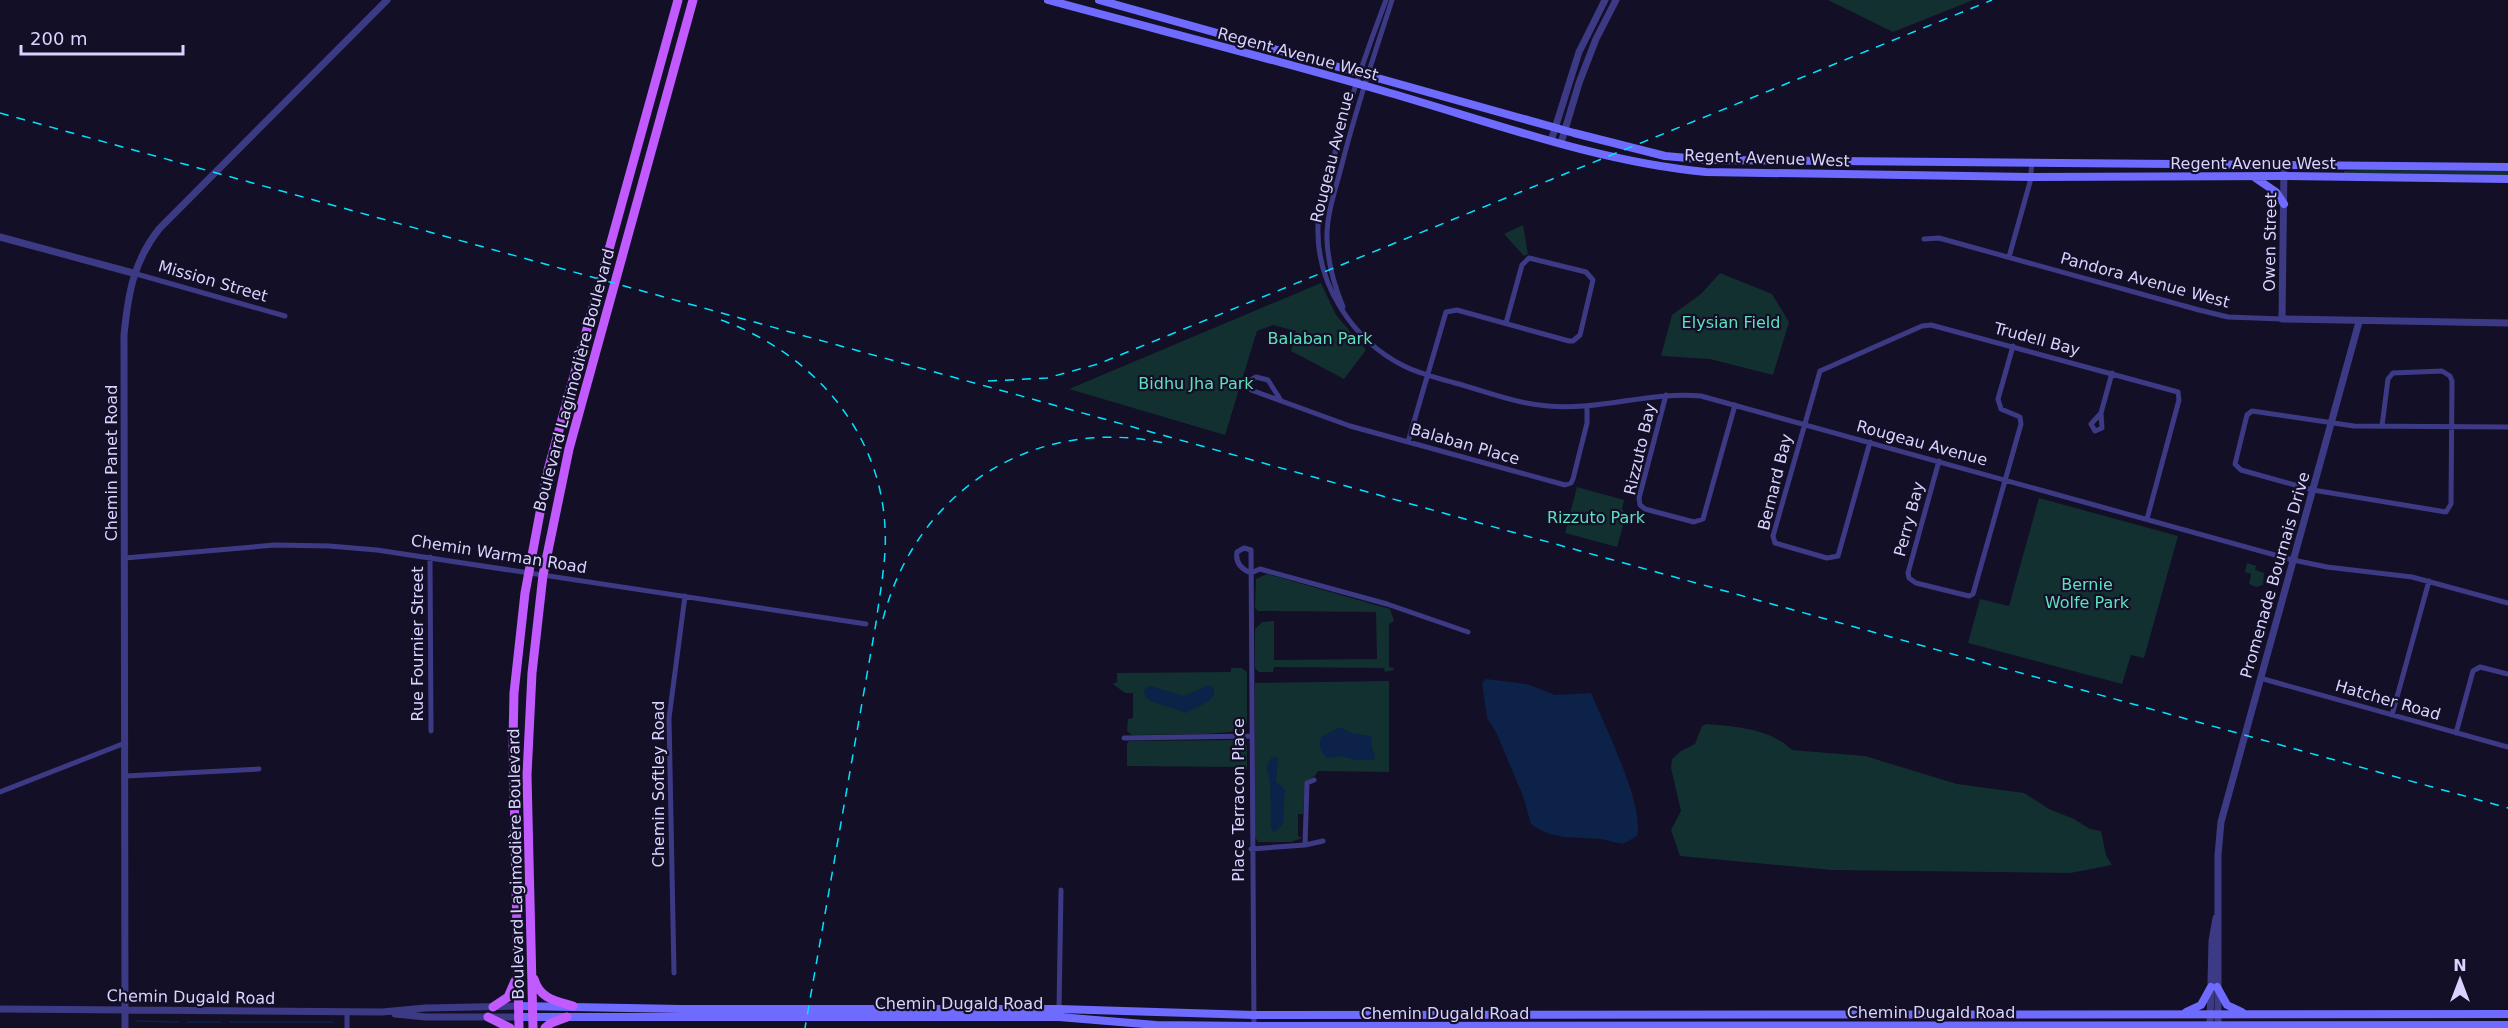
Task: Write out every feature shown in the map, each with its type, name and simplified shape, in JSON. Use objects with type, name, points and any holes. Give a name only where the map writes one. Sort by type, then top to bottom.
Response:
[{"type":"main road","name":"Boulevard Lagimodière Boulevard","points":[[519,1028],[513,741],[514,693],[528,573],[550,461],[678,0]]},
{"type":"main road","name":"Boulevard Lagimodière Boulevard","points":[[533,1028],[528,745],[532,673],[543,575],[569,449],[693,0]]},
{"type":"main road","name":"Regent Avenue West","points":[[1048,0],[1364,85],[1551,141],[1658,168],[1706,172],[2031,177],[2284,176],[2508,179]]},
{"type":"main road","name":"Regent Avenue West","points":[[1099,0],[1358,74],[1665,156],[1766,161],[2508,167]]},
{"type":"main road","points":[[1153,28],[1169,20]]},
{"type":"main road","points":[[1169,33],[1176,28],[1187,26]]},
{"type":"main road","points":[[1227,48],[1237,39]]},
{"type":"main road","points":[[1250,43],[1260,57]]},
{"type":"main road","points":[[1273,60],[1275,50]]},
{"type":"main road","points":[[1766,161],[1766,173]]},
{"type":"main road","points":[[1901,175],[1913,162]]},
{"type":"main road","points":[[2253,176],[2276,192],[2284,204]]},
{"type":"main road","points":[[532,968],[535,984],[542,994],[573,1006]]},
{"type":"main road","points":[[493,1006],[508,997],[517,976]]},
{"type":"main road","points":[[2181,1013],[2201,1005],[2214,987],[2227,1005],[2249,1014]]},
{"type":"main road","name":"Chemin Dugald Road","points":[[533,1012],[573,1006],[804,1012]]},
{"type":"main road","name":"Chemin Dugald Road","points":[[518,1012],[567,1017],[1059,1009],[1254,1015],[2508,1014]]},
{"type":"main road","name":"Chemin Dugald Road","points":[[819,1012],[1059,1017],[1156,1025],[1254,1026],[2508,1025]]},
{"type":"main road","points":[[488,1017],[510,1028]]},
{"type":"main road","points":[[545,1028],[567,1017]]},
{"type":"main road","points":[[1792,1025],[1802,1028]]},
{"type":"street","name":"Chemin Panet Road","points":[[125,1028],[124,335],[127,302],[134,273],[150,241],[159,230],[387,0]]},
{"type":"street","name":"Rougeau Avenue","points":[[1386,0],[1355,83],[1325,188],[1318,226],[1319,247],[1330,289],[1346,314],[1364,336],[1386,355],[1405,366],[1426,375],[1531,404],[1587,407],[1666,394],[1701,396],[2316,566],[2412,577],[2508,603]]},
{"type":"street","name":"Rougeau Avenue","points":[[1346,314],[1335,287],[1327,238],[1331,204],[1364,85],[1392,0]]},
{"type":"street","points":[[1551,141],[1579,52],[1605,0]]},
{"type":"street","points":[[1561,143],[1579,83],[1616,0]]},
{"type":"street","points":[[2009,257],[2031,177],[2031,162]]},
{"type":"street","name":"Owen Street","points":[[2282,320],[2284,166]]},
{"type":"street","points":[[0,237],[134,273]]},
{"type":"street","name":"Pandora Avenue West","points":[[1923,239],[1939,238],[2228,317],[2359,322],[2508,323]]},
{"type":"street","points":[[1407,442],[1446,312],[1456,310],[1573,341],[1580,334],[1593,280],[1586,273],[1529,258],[1522,264],[1506,323]]},
{"type":"street","name":"Mission Street","points":[[134,273],[285,316]]},
{"type":"street","name":"Promenade Bournais Drive","points":[[2214,987],[2219,836],[2226,797],[2359,322]]},
{"type":"street","name":"Trudell Bay","points":[[1804,424],[1820,371],[1922,326],[1939,327],[2174,390],[2180,395],[2147,519]]},
{"type":"street","points":[[2006,480],[2021,424],[2020,417],[2001,409],[1998,399],[2013,346]]},
{"type":"street","points":[[2382,426],[2389,375],[2398,371],[2442,371],[2450,376],[2452,381],[2451,427],[2451,504],[2446,512],[2313,490],[2238,469],[2235,459],[2247,415],[2256,410],[2331,423],[2382,426],[2451,427],[2508,427]]},
{"type":"street","points":[[2101,413],[2112,373]]},
{"type":"street","name":"Balaban Place","points":[[1280,399],[1268,380],[1256,376],[1249,381],[1251,390],[1350,426],[1565,485],[1571,483],[1573,479],[1587,423],[1587,407]]},
{"type":"street","name":"Rizzuto Bay","points":[[1666,394],[1639,498],[1640,505],[1645,509],[1695,522],[1703,519],[1735,405]]},
{"type":"street","name":"Bernard Bay","points":[[1804,424],[1773,536],[1775,543],[1779,545],[1827,558],[1838,556],[1870,442]]},
{"type":"street","name":"Perry Bay","points":[[1939,461],[1908,573],[1909,578],[1917,583],[1963,596],[1973,594],[2006,480]]},
{"type":"street","name":"Chemin Warman Road","points":[[125,558],[238,547],[297,545],[377,550],[866,624]]},
{"type":"street","name":"Place Terracon Place","points":[[1251,573],[1243,570],[1236,557],[1237,552],[1244,548],[1251,549],[1251,573],[1251,849],[1254,1026]]},
{"type":"street","name":"Rue Fournier Street","points":[[430,557],[430,731]]},
{"type":"street","points":[[1251,573],[1260,569],[1365,597],[1468,632]]},
{"type":"street","points":[[2392,715],[2429,581]]},
{"type":"street","name":"Chemin Softley Road","points":[[674,973],[669,718],[685,596]]},
{"type":"street","points":[[2456,733],[2473,671],[2480,667],[2508,674]]},
{"type":"street","name":"Hatcher Road","points":[[2260,678],[2508,747]]},
{"type":"street","points":[[1124,738],[1251,736]]},
{"type":"street","points":[[0,792],[125,743]]},
{"type":"street","points":[[126,776],[259,769]]},
{"type":"street","points":[[1305,844],[1306,783],[1314,780]]},
{"type":"street","points":[[1251,849],[1323,841]]},
{"type":"street","points":[[1059,1009],[1061,890]]},
{"type":"street","points":[[2214,987],[2214,1026]]},
{"type":"street","name":"Chemin Dugald Road","points":[[382,1012],[493,1006],[518,1012]]},
{"type":"street","name":"Chemin Dugald Road","points":[[0,1009],[347,1011],[426,1017],[488,1017],[518,1012]]},
{"type":"street","points":[[347,1011],[347,1028]]},
{"type":"street","points":[[1830,1014],[1830,1027]]},
{"type":"street","points":[[1842,1014],[1842,1027]]},
{"type":"green space","points":[[1828,0],[1973,0],[1893,32]]},
{"type":"green space","points":[[2344,171],[2508,171],[2508,175],[2344,173]]},
{"type":"green space","points":[[1523,225],[1528,254],[1524,256],[1504,234]]},
{"type":"green space","name":"Elysian Field","points":[[1720,273],[1772,294],[1789,322],[1773,375],[1710,359],[1661,356],[1672,315],[1701,294]]},
{"type":"green space","name":"Bidhu Jha Park","points":[[1321,283],[1336,315],[1366,350],[1344,379],[1291,351],[1296,331],[1273,325],[1257,331],[1225,435],[1069,389]]},
{"type":"green space","name":"Rizzuto Park","points":[[1577,487],[1624,500],[1622,509],[1626,515],[1617,547],[1565,533]]},
{"type":"green space","name":"Bernie Wolfe Park","points":[[2039,498],[2178,536],[2144,658],[2131,655],[2122,684],[1968,643],[1980,599],[2009,606]]},
{"type":"green space","points":[[2247,563],[2256,566],[2255,570],[2264,573],[2263,585],[2256,587],[2249,584],[2251,574],[2245,572]]},
{"type":"green space","points":[[1267,574],[1390,609],[1394,621],[1389,624],[1389,667],[1394,668],[1393,670],[1385,672],[1384,668],[1274,667],[1273,672],[1259,672],[1255,668],[1255,629],[1262,622],[1274,621],[1274,660],[1377,659],[1376,612],[1258,611],[1255,608],[1256,579]]},
{"type":"green space","points":[[1231,668],[1242,668],[1247,672],[1247,723],[1242,731],[1132,735],[1127,731],[1128,719],[1133,718],[1133,693],[1125,693],[1113,684],[1117,682],[1117,673],[1231,672]]},
{"type":"green space","points":[[1389,681],[1389,772],[1318,771],[1315,776],[1305,782],[1303,814],[1298,814],[1298,836],[1302,838],[1291,842],[1258,842],[1255,837],[1255,683]]},
{"type":"green space","points":[[1707,724],[1763,733],[1792,750],[1865,756],[1957,784],[2024,793],[2049,809],[2074,819],[2090,829],[2101,831],[2106,855],[2112,865],[2070,873],[1831,870],[1680,856],[1671,830],[1681,811],[1671,768],[1672,759],[1695,744],[1702,726]]},
{"type":"green space","points":[[1241,740],[1247,746],[1247,769],[1240,772],[1239,767],[1127,766],[1129,741]]},
{"type":"water","points":[[1486,679],[1527,684],[1555,695],[1591,693],[1629,786],[1638,823],[1637,836],[1623,844],[1600,839],[1555,835],[1531,824],[1523,796],[1496,732],[1487,718],[1482,683]]},
{"type":"water","points":[[1208,685],[1214,687],[1214,695],[1209,701],[1186,713],[1150,701],[1143,693],[1150,686],[1184,696]]},
{"type":"water","points":[[1340,727],[1352,733],[1371,736],[1374,760],[1355,760],[1341,756],[1328,758],[1320,746],[1321,737]]},
{"type":"water","points":[[1272,757],[1278,758],[1276,781],[1285,790],[1283,824],[1275,832],[1271,828],[1270,781],[1266,767]]},
{"type":"waterway","points":[[137,1021],[178,1022]]},
{"type":"waterway","points":[[187,1022],[221,1022]]},
{"type":"waterway","points":[[230,1022],[333,1022]]},
{"type":"railway","points":[[988,381],[1047,378],[1098,364],[1992,0]]},
{"type":"railway","points":[[0,113],[2508,808]]},
{"type":"railway","points":[[721,320],[753,334],[783,352],[811,374],[834,399],[854,427],[870,458],[880,491],[885,527],[884,563],[876,623],[805,1028]]},
{"type":"railway","points":[[883,619],[899,574],[923,534],[952,500],[987,473],[1027,453],[1070,441],[1116,437],[1164,443]]},
{"type":"park label","name":"Balaban Park","points":[[1320,338]]}]
